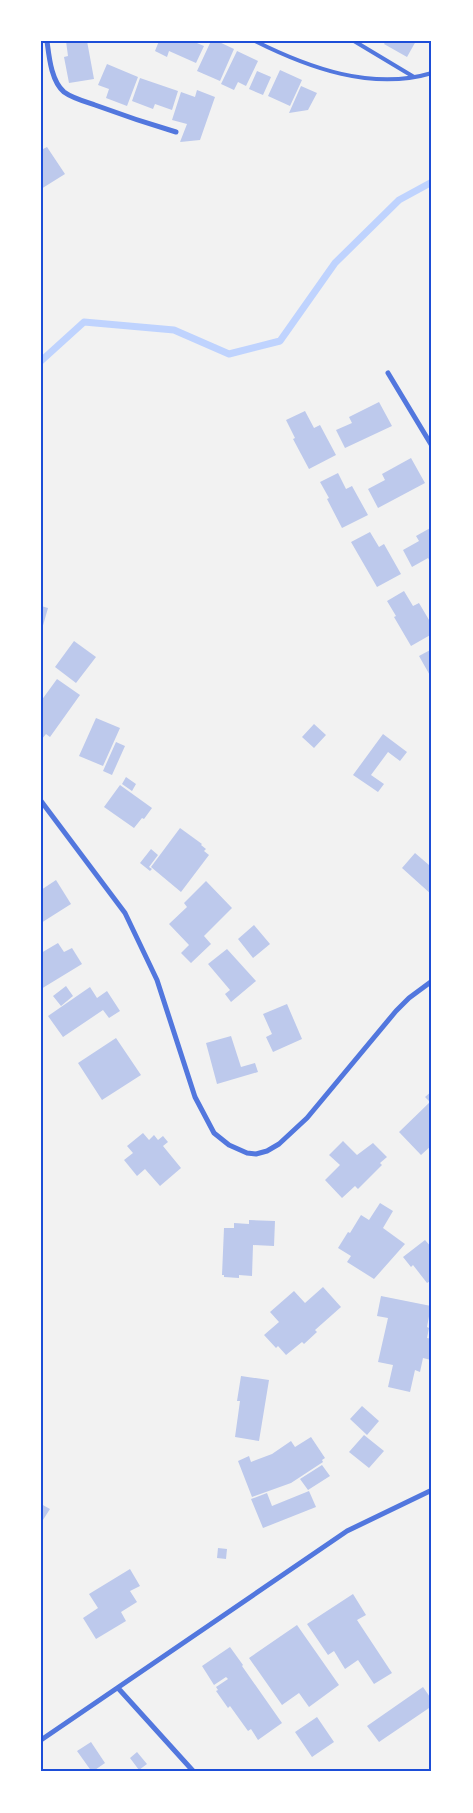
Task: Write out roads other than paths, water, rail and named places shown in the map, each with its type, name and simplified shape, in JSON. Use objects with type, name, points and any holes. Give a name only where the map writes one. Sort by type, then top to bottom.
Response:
[{"type":"street","points":[[47,41],[51,67],[63,91],[101,107],[176,132]]},
{"type":"street","points":[[388,373],[432,446]]},
{"type":"street","points":[[41,801],[126,913],[157,980],[195,1097],[214,1132],[229,1145],[247,1153],[256,1154],[267,1151],[279,1144],[307,1118],[396,1011],[409,998],[432,981]]},
{"type":"street","points":[[41,1740],[347,1531],[432,1490]]},
{"type":"street","points":[[118,1688],[194,1772]]},
{"type":"lane","points":[[255,41],[302,62],[353,77],[379,79],[416,78],[432,73]]},
{"type":"lane","points":[[354,41],[416,78]]},
{"type":"waterway","points":[[41,361],[84,322],[174,330],[229,354],[280,341],[335,263],[399,200],[432,182]]}]
